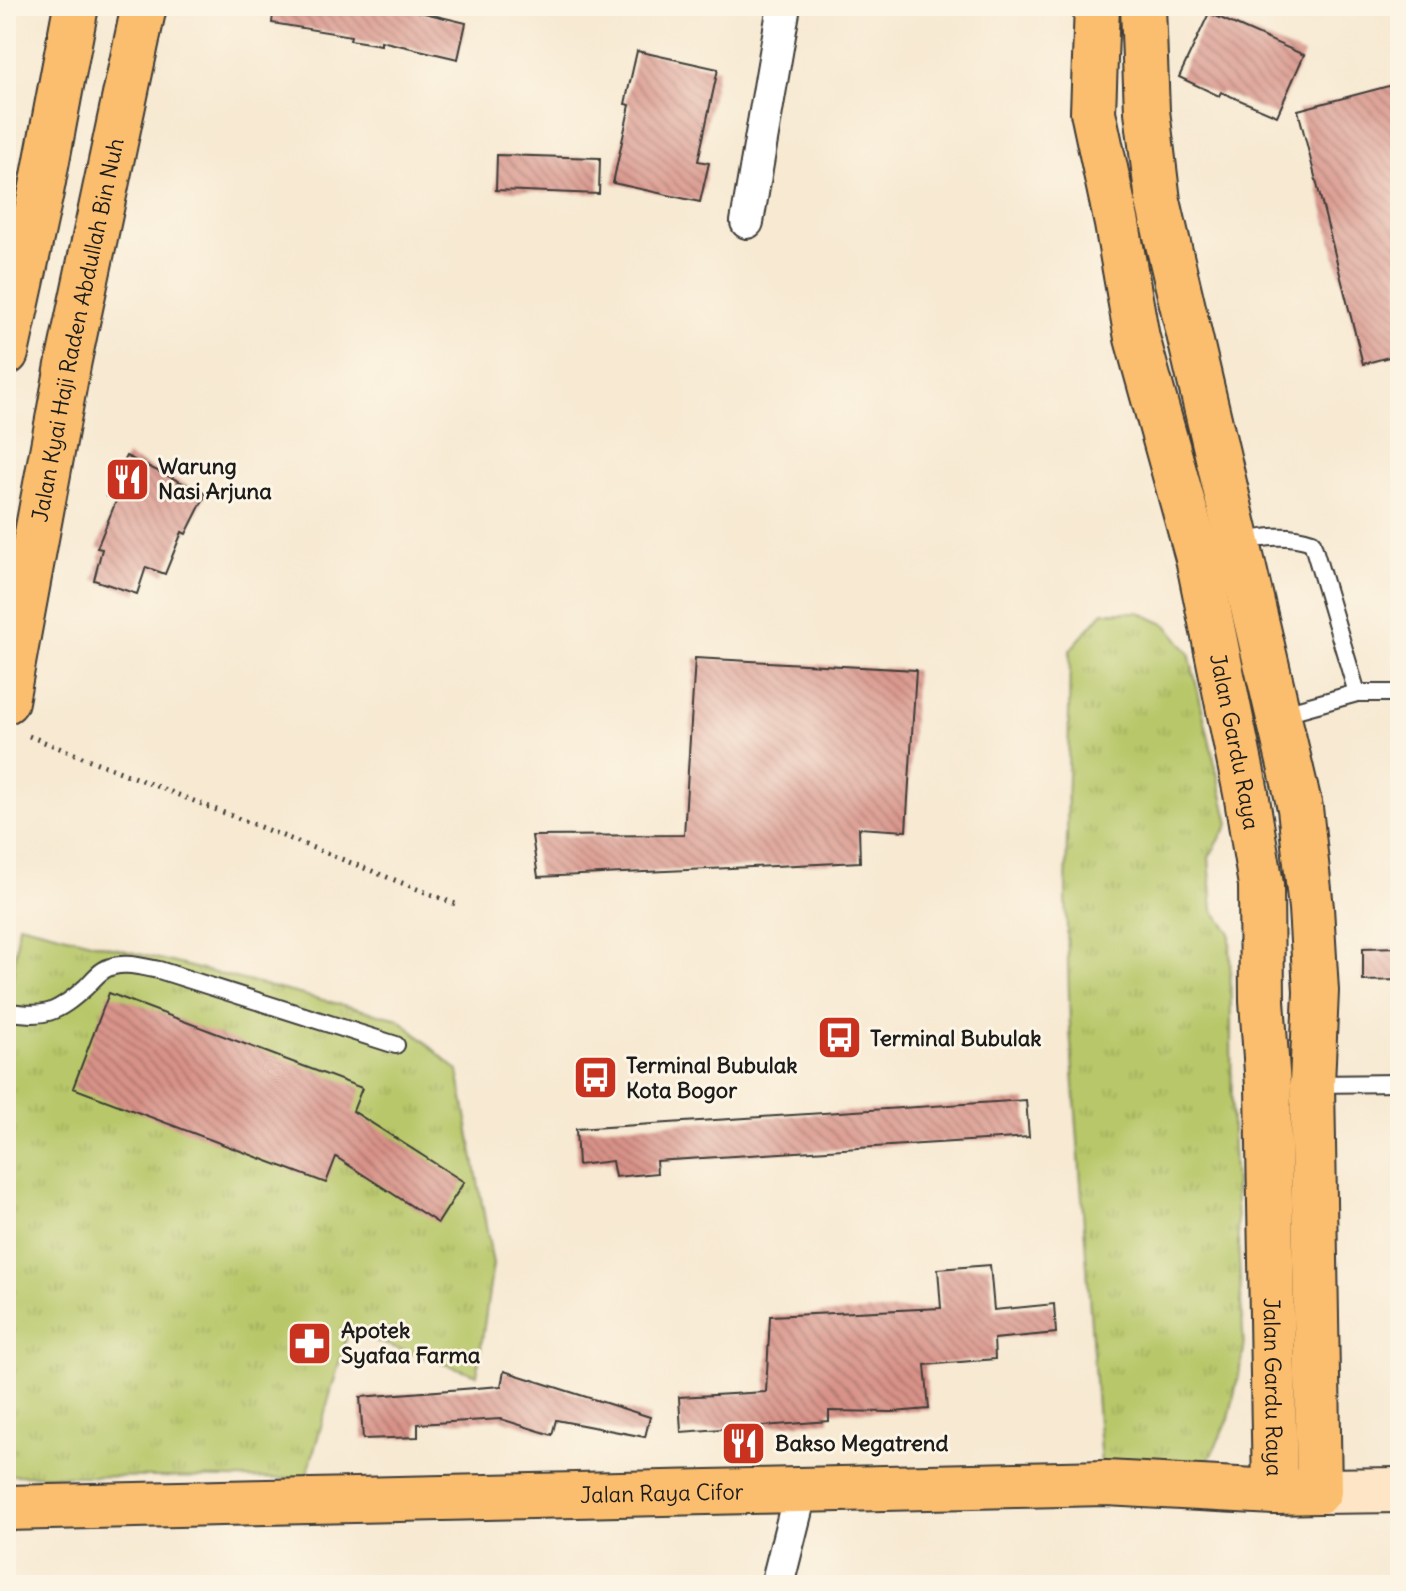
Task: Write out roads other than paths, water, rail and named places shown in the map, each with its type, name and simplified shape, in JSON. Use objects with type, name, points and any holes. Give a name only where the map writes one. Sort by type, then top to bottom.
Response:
[{"type":"highway","points":[[6,353],[41,192],[76,6]]},
{"type":"highway","name":"Jalan Kyai Haji Raden Abdullah Bin Nuh","points":[[13,717],[69,360],[144,6]]},
{"type":"highway","name":"Jalan Gardu Raya","points":[[1097,6],[1093,112],[1137,338],[1198,558],[1246,793],[1261,885],[1262,1001],[1290,1085],[1319,1491]]},
{"type":"highway","name":"Jalan Gardu Raya","points":[[1143,6],[1147,111],[1158,201],[1300,808],[1311,908],[1316,991],[1290,1085],[1275,1492]]},
{"type":"highway","name":"Jalan Raya Cifor","points":[[6,1508],[1106,1483],[1275,1492],[1319,1491]]},
{"type":"street","points":[[747,222],[784,6]]},
{"type":"street","points":[[777,1585],[801,1490]]},
{"type":"street","points":[[1319,1491],[1400,1490]]},
{"type":"lane","points":[[1237,542],[1295,536],[1312,542],[1357,693]]},
{"type":"lane","points":[[1278,715],[1357,693],[1400,693]]},
{"type":"lane","points":[[6,1011],[35,1016],[51,1012],[70,1001],[105,969],[127,964],[159,970],[396,1045]]},
{"type":"lane","points":[[1290,1085],[1400,1083]]},
{"type":"place","name":"Warung Nasi Arjuna","points":[[127,479]]},
{"type":"place","name":"Terminal Bubulak","points":[[839,1038]]},
{"type":"place","name":"Terminal Bubulak Kota Bogor","points":[[595,1078]]},
{"type":"place","name":"Apotek Syafaa Farma","points":[[310,1343]]},
{"type":"place","name":"Bakso Megatrend","points":[[744,1443]]}]
